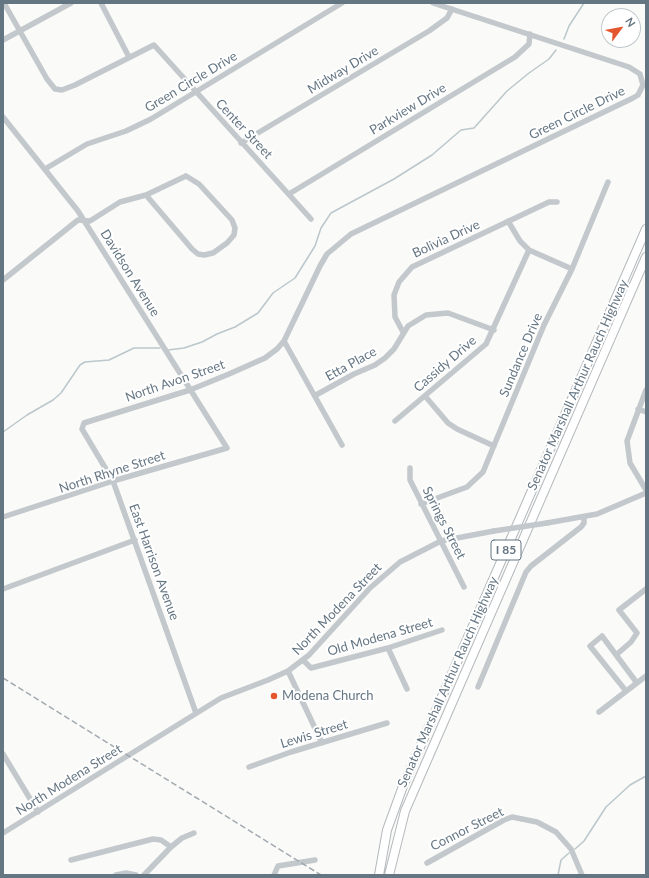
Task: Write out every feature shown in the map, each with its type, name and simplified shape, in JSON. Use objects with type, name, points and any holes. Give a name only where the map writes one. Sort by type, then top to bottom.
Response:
[{"type":"highway","name":"Senator Marshall Arthur Rauch Highway","points":[[379,875],[387,830],[403,786],[646,229]]},
{"type":"highway","name":"Senator Marshall Arthur Rauch Highway","points":[[389,875],[405,811],[447,711],[646,257]]},
{"type":"highway","points":[[393,875],[394,851]]},
{"type":"street","points":[[4,3],[46,79],[55,89],[62,90],[75,85],[129,57],[101,3]]},
{"type":"street","points":[[3,40],[71,3]]},
{"type":"street","name":"Green Circle Drive","points":[[45,170],[76,149],[98,139],[134,128],[196,93],[342,3]]},
{"type":"street","name":"Green Circle Drive","points":[[331,250],[351,234],[633,98],[638,95],[643,85],[640,74],[636,70],[433,3]]},
{"type":"street","name":"Midway Drive","points":[[242,143],[430,30],[447,18],[452,9]]},
{"type":"street","name":"Parkview Drive","points":[[289,194],[515,57],[529,44],[530,34]]},
{"type":"street","name":"Center Street","points":[[129,57],[154,45],[311,219]]},
{"type":"street","name":"Davidson Avenue","points":[[3,117],[85,222],[227,448]]},
{"type":"street","points":[[3,280],[78,220],[85,222],[90,221],[120,202],[146,195],[186,176],[192,178],[232,220],[235,228],[234,235],[227,243],[213,253],[204,255],[198,254],[146,195]]},
{"type":"street","name":"Sundance Drive","points":[[422,504],[467,487],[483,472],[544,325],[572,269],[608,182]]},
{"type":"street","name":"Bolivia Drive","points":[[403,332],[395,317],[393,306],[396,288],[403,275],[421,262],[508,221],[549,202],[558,202]]},
{"type":"street","points":[[508,221],[520,241],[529,250],[572,269]]},
{"type":"street","name":"North Avon Street","points":[[84,423],[190,390],[253,364],[277,349],[284,341],[320,266],[331,250]]},
{"type":"street","name":"Cassidy Drive","points":[[395,421],[486,344],[494,330],[529,250]]},
{"type":"street","name":"Etta Place","points":[[316,395],[386,358],[394,349],[403,332],[414,321],[426,315],[439,313],[455,315],[494,330]]},
{"type":"street","points":[[284,341],[316,395],[342,445]]},
{"type":"street","points":[[646,390],[629,433],[627,451],[635,472],[646,491]]},
{"type":"street","points":[[425,396],[448,423],[494,446]]},
{"type":"street","points":[[638,409],[646,412]]},
{"type":"street","name":"East Harrison Avenue","points":[[84,423],[82,429],[113,481],[196,713]]},
{"type":"street","name":"North Rhyne Street","points":[[3,517],[113,481],[227,448]]},
{"type":"street","name":"Springs Street","points":[[410,468],[410,480],[464,586]]},
{"type":"street","name":"North Modena Street","points":[[3,833],[232,692],[264,682],[288,671],[303,660],[383,576],[400,562],[441,541],[584,517],[608,510],[646,491]]},
{"type":"street","points":[[478,687],[526,572],[531,566],[581,528],[584,523],[584,517]]},
{"type":"street","points":[[3,590],[135,540]]},
{"type":"street","points":[[616,655],[636,636],[637,633],[619,610],[646,589]]},
{"type":"street","name":"Old Modena Street","points":[[303,660],[311,668],[388,648],[442,630]]},
{"type":"street","points":[[626,691],[590,646],[602,636],[637,683]]},
{"type":"street","points":[[388,648],[407,689]]},
{"type":"street","points":[[288,671],[322,743]]},
{"type":"street","points":[[599,712],[646,676]]},
{"type":"street","name":"Lewis Street","points":[[249,767],[387,723]]},
{"type":"street","points":[[3,754],[38,812]]},
{"type":"street","name":"Connor Street","points":[[426,863],[504,820],[512,818],[525,819],[542,824],[556,832],[564,839],[571,849],[582,875]]},
{"type":"street","points":[[144,875],[171,847],[182,838],[194,833]]},
{"type":"street","points":[[71,860],[154,839],[161,840],[171,847]]},
{"type":"street","points":[[274,875],[278,866],[316,860]]},
{"type":"street","points":[[116,875],[126,873],[136,875]]},
{"type":"waterway","points":[[564,39],[569,26],[584,3]]},
{"type":"waterway","points":[[168,350],[184,348],[202,342],[235,327],[258,313],[273,293],[295,278],[315,246],[321,228],[331,213],[394,179],[432,155],[461,130],[474,128],[507,91],[549,59],[556,50]]},
{"type":"waterway","points":[[3,432],[27,415],[53,400],[61,393],[80,365],[85,362],[109,360],[134,348],[160,348]]},
{"type":"waterway","points":[[575,849],[584,841],[606,807],[630,785],[646,776]]},
{"type":"waterway","points":[[558,875],[561,860],[569,853]]},
{"type":"railway","points":[[3,678],[321,875]]},
{"type":"place","name":"Modena Church","points":[[274,696]]}]
